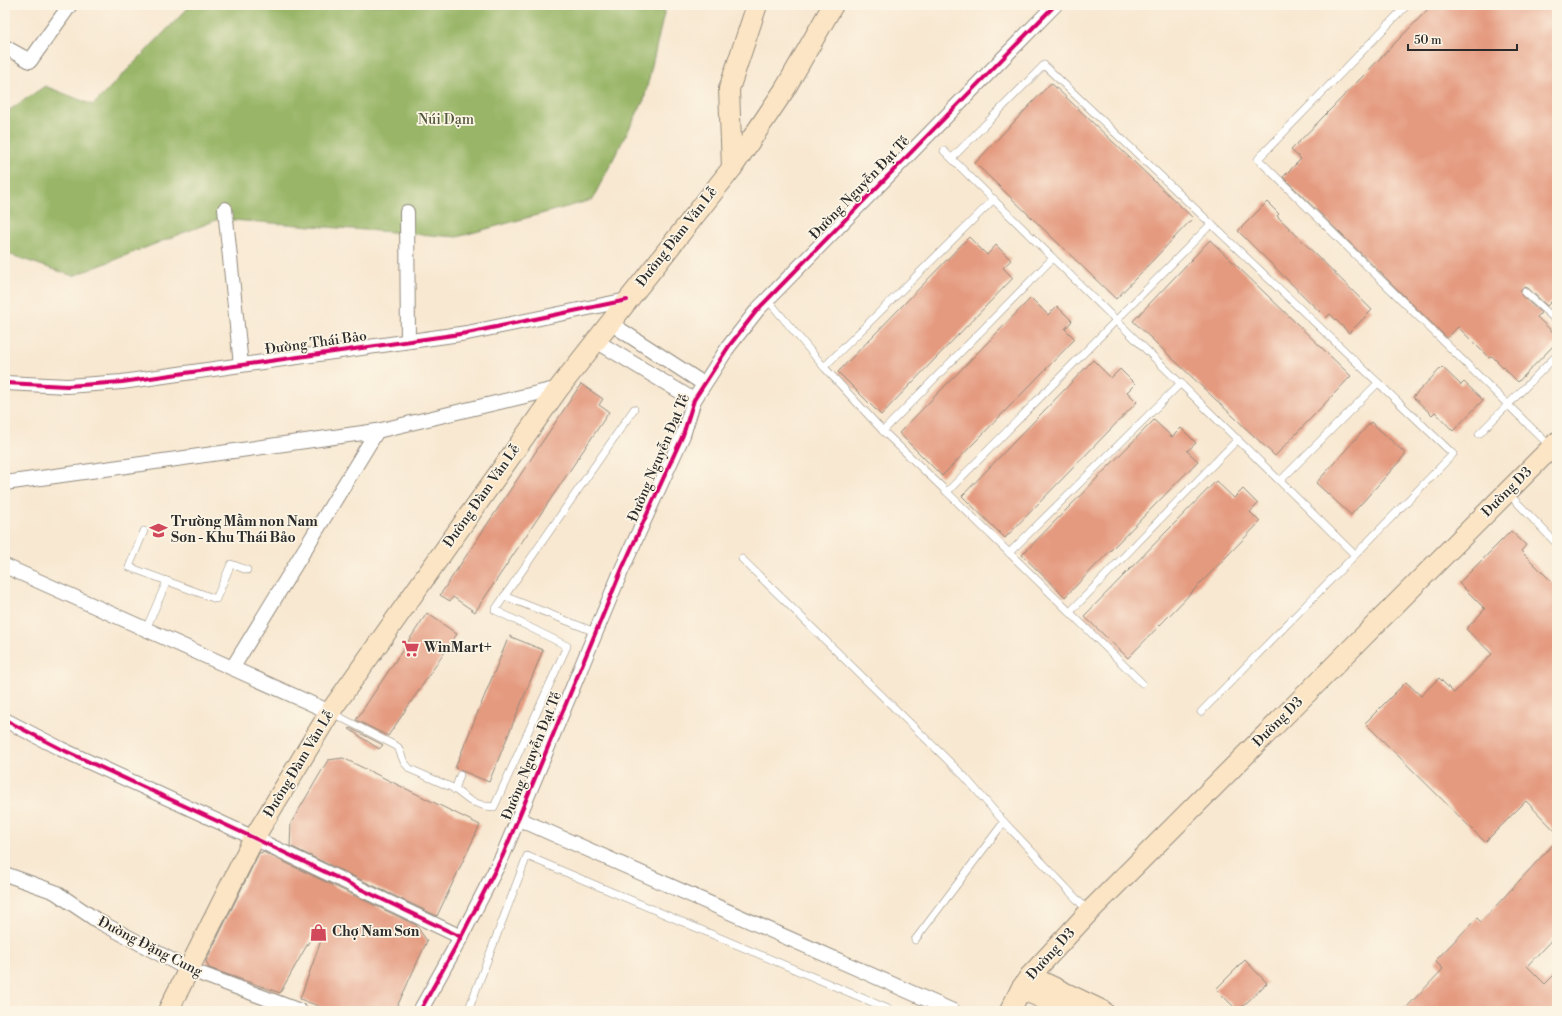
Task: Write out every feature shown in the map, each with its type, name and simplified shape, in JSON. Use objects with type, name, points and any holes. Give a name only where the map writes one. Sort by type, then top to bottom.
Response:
[{"type":"main road","points":[[732,168],[729,89],[757,5]]},
{"type":"main road","name":"Đường Đàm Văn Lễ","points":[[168,1011],[254,838],[330,712],[559,388],[732,168],[785,89],[833,5]]},
{"type":"main road","name":"Đường D3","points":[[1010,1011],[1025,983],[1089,912],[1554,445]]},
{"type":"main road","points":[[1025,983],[1070,1011]]},
{"type":"main road","points":[[1025,983],[1103,1011]]},
{"type":"street","points":[[5,47],[30,61],[70,5]]},
{"type":"street","name":"Đường Nguyễn Đạt Tế","points":[[420,1011],[461,937],[503,856],[595,632],[683,435],[694,400],[704,384],[729,346],[767,299],[1055,5]]},
{"type":"street","points":[[226,209],[241,365]]},
{"type":"street","points":[[408,212],[408,341]]},
{"type":"street","name":"Đường Thái Bảo","points":[[5,383],[67,386],[122,382],[467,333],[627,300]]},
{"type":"street","points":[[610,323],[704,384]]},
{"type":"street","points":[[596,341],[694,400]]},
{"type":"street","points":[[5,482],[377,431],[559,388]]},
{"type":"street","points":[[233,667],[377,431]]},
{"type":"street","points":[[5,566],[233,667],[330,712]]},
{"type":"street","points":[[5,720],[61,749],[254,838],[461,937]]},
{"type":"street","points":[[519,819],[953,1011]]},
{"type":"street","name":"Đường Đặng Cung","points":[[5,874],[55,892],[98,921],[188,970],[300,1011]]},
{"type":"lane","points":[[1407,5],[1258,159],[1508,406],[1554,445]]},
{"type":"lane","points":[[952,158],[1044,65],[1453,454],[1201,712]]},
{"type":"lane","points":[[944,151],[1355,555]]},
{"type":"lane","points":[[824,367],[994,199]]},
{"type":"lane","points":[[947,492],[1211,224]]},
{"type":"lane","points":[[883,430],[1053,258]]},
{"type":"lane","points":[[1525,292],[1557,321]]},
{"type":"lane","points":[[767,299],[824,367],[883,430],[1142,683]]},
{"type":"lane","points":[[1479,434],[1557,355]]},
{"type":"lane","points":[[1280,480],[1378,382]]},
{"type":"lane","points":[[1009,553],[1181,383]]},
{"type":"lane","points":[[330,712],[398,747],[404,762],[410,769],[455,790],[470,801],[494,808],[567,646],[495,610],[634,409]]},
{"type":"lane","points":[[1070,612],[1238,439]]},
{"type":"lane","points":[[1507,492],[1557,544]]},
{"type":"lane","points":[[144,531],[130,566],[167,581],[216,599],[231,564],[247,570]]},
{"type":"lane","points":[[742,559],[964,776],[1004,822],[1089,912]]},
{"type":"lane","points":[[146,629],[167,581]]},
{"type":"lane","points":[[504,596],[595,632]]},
{"type":"lane","points":[[455,790],[460,775]]},
{"type":"lane","points":[[915,940],[1004,822]]},
{"type":"lane","points":[[468,1011],[527,856],[893,1011]]},
{"type":"green space","name":"Núi Dạm","points":[[191,5],[666,5],[644,100],[592,200],[457,237],[219,219],[73,276],[5,253],[5,113],[45,86],[93,105]]},
{"type":"building","points":[[1432,5],[1557,5],[1557,296],[1547,306],[1528,288],[1523,287],[1520,291],[1522,296],[1541,313],[1537,317],[1557,336],[1557,342],[1518,382],[1492,356],[1489,358],[1458,327],[1447,338],[1283,177],[1301,159],[1291,150]]},
{"type":"building","points":[[1051,83],[1193,218],[1116,299],[975,163]]},
{"type":"building","points":[[1267,202],[1279,214],[1277,216],[1372,310],[1349,333],[1330,314],[1326,318],[1238,231]]},
{"type":"building","points":[[969,237],[987,255],[996,245],[1011,260],[1003,268],[1013,278],[881,415],[838,372]]},
{"type":"building","points":[[1210,240],[1351,376],[1275,456],[1133,321]]},
{"type":"building","points":[[1031,298],[1048,315],[1057,306],[1072,321],[1065,329],[1075,339],[942,476],[899,433]]},
{"type":"building","points":[[1093,360],[1111,378],[1120,369],[1135,384],[1127,392],[1137,402],[1005,538],[962,496]]},
{"type":"building","points":[[1442,367],[1461,385],[1464,382],[1483,400],[1453,431],[1435,412],[1432,415],[1413,397]]},
{"type":"building","points":[[581,384],[603,399],[599,405],[609,412],[475,612],[453,597],[450,601],[440,595]]},
{"type":"building","points":[[1154,420],[1172,437],[1181,428],[1196,443],[1187,451],[1198,461],[1065,597],[1022,555]]},
{"type":"building","points":[[1371,422],[1406,454],[1351,515],[1316,483]]},
{"type":"building","points":[[1216,481],[1234,498],[1243,489],[1258,504],[1250,512],[1260,522],[1128,658],[1084,616]]},
{"type":"building","points":[[1511,531],[1526,545],[1521,551],[1557,587],[1557,833],[1526,801],[1485,842],[1365,723],[1406,682],[1421,696],[1439,678],[1454,693],[1492,654],[1466,629],[1485,609],[1459,583]]},
{"type":"building","points":[[427,613],[457,634],[388,736],[356,720]]},
{"type":"building","points":[[509,636],[543,650],[489,782],[455,768]]},
{"type":"building","points":[[350,728],[383,745],[379,749],[349,729]]},
{"type":"building","points":[[343,758],[480,825],[437,916],[290,846],[291,823],[328,760]]},
{"type":"building","points":[[1557,840],[1557,934],[1527,966],[1545,984],[1557,972],[1557,1011],[1403,1011],[1443,969],[1435,961],[1477,918],[1481,922]]},
{"type":"building","name":"Chợ Nam Sơn","points":[[263,852],[416,925],[427,941],[395,1011],[331,1011],[300,999],[324,932],[316,929],[280,993],[209,968],[206,961],[259,853]]},
{"type":"building","points":[[1245,960],[1267,983],[1238,1011],[1216,989]]},
{"type":"cycle path","points":[[420,1011],[461,937],[503,855],[622,569],[683,435],[694,400],[729,346],[758,309],[1055,5]]},
{"type":"cycle path","points":[[5,383],[67,386],[122,382],[467,333],[627,300]]},
{"type":"cycle path","points":[[5,720],[61,749],[254,838],[461,937]]},
{"type":"place","name":"Trường Mầm non Nam Sơn - Khu Thái Bảo","points":[[158,530]]},
{"type":"place","name":"WinMart+","points":[[411,648]]},
{"type":"place","name":"Chợ Nam Sơn","points":[[319,932]]}]
